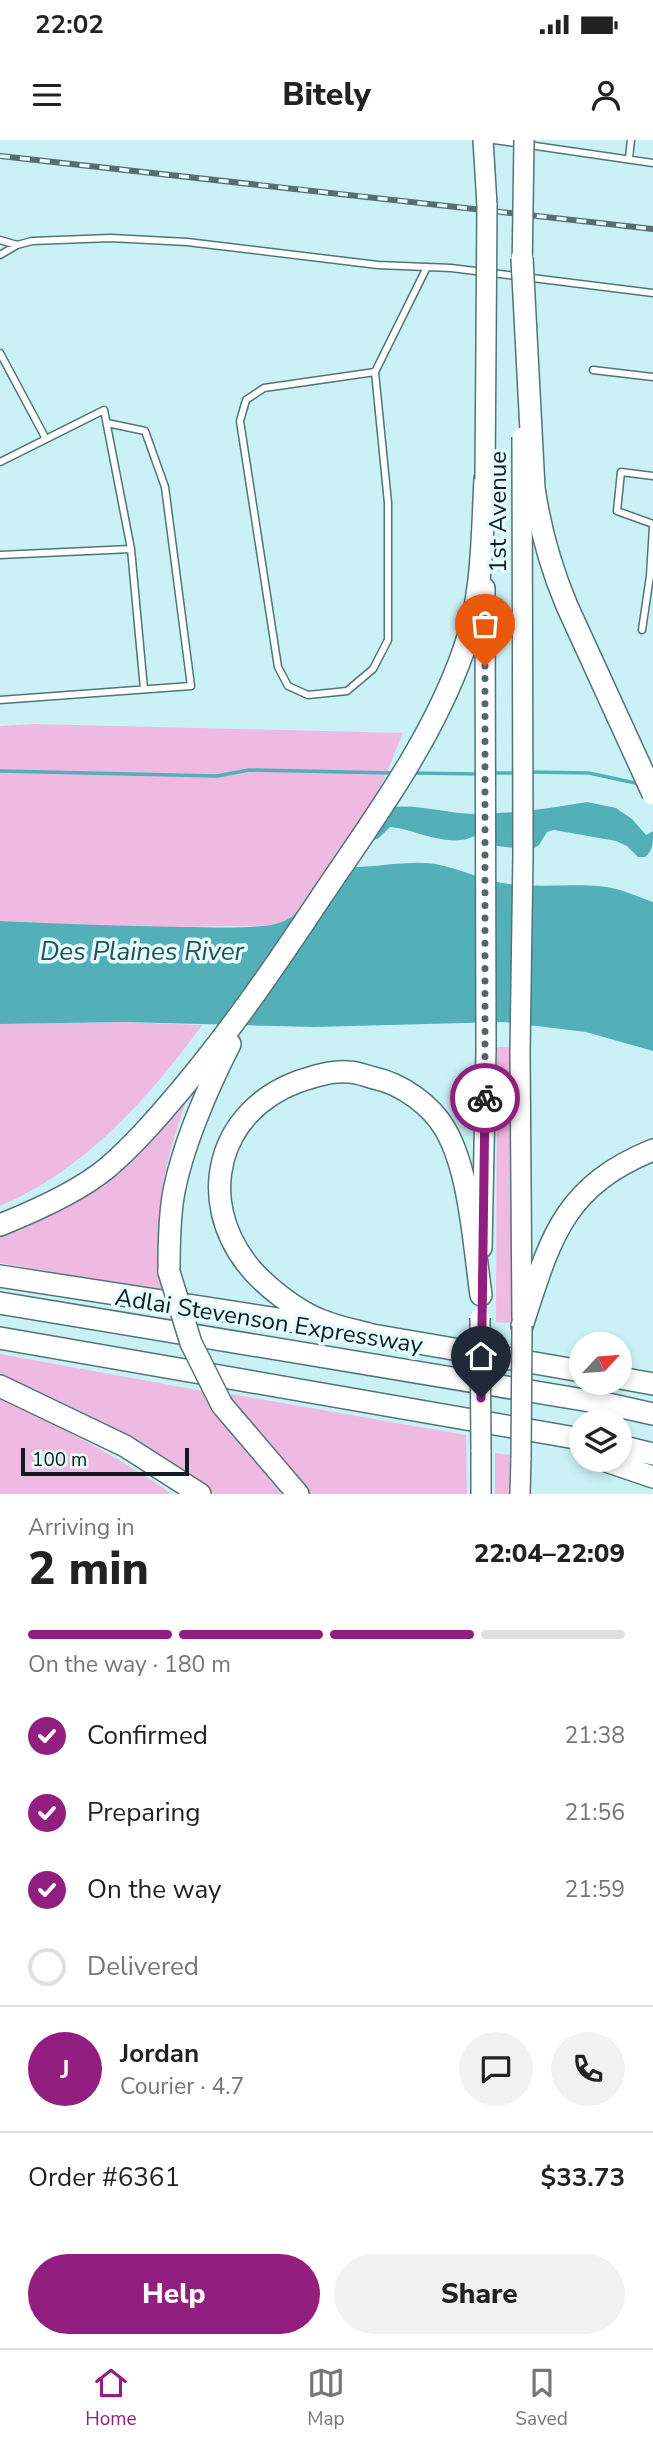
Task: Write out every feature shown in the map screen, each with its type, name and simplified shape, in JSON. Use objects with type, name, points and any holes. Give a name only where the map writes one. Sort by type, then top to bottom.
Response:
[{"type":"highway","points":[[522,258],[534,488],[538,516],[555,576],[567,606],[653,794]]},
{"type":"highway","points":[[0,1225],[44,1207],[106,1169],[205,1075],[389,796],[435,718],[465,648],[480,557],[485,479]]},
{"type":"highway","points":[[369,1334],[321,1321],[278,1294],[247,1264],[227,1228],[218,1188],[225,1149],[245,1116],[274,1091],[309,1078],[347,1071],[387,1081],[425,1104],[446,1130],[464,1178],[481,1295]]},
{"type":"highway","points":[[205,1075],[176,1186],[169,1231],[169,1272],[191,1343],[222,1405],[298,1494]]},
{"type":"highway","points":[[522,1326],[547,1250],[571,1207],[590,1186],[608,1173],[653,1150]]},
{"type":"highway","points":[[0,1276],[369,1334],[569,1369]]},
{"type":"highway","name":"Adlai Stevenson Expressway","points":[[0,1303],[608,1404],[653,1414]]},
{"type":"highway","points":[[0,1338],[569,1437]]},
{"type":"highway","points":[[632,1371],[653,1372]]},
{"type":"highway","points":[[632,1380],[653,1384]]},
{"type":"highway","points":[[0,1386],[125,1446],[200,1494]]},
{"type":"highway","points":[[556,1435],[569,1442]]},
{"type":"highway","points":[[632,1449],[653,1454]]},
{"type":"highway","points":[[632,1470],[653,1477]]},
{"type":"main road","name":"1st Avenue","points":[[481,1494],[481,1295],[486,1050],[485,140]]},
{"type":"main road","name":"1st Avenue","points":[[520,1494],[524,140]]},
{"type":"main road","points":[[522,220],[532,140]]},
{"type":"lane","points":[[494,140],[653,163]]},
{"type":"lane","points":[[629,159],[631,140]]},
{"type":"lane","points":[[0,255],[17,245],[45,239],[111,237],[187,242],[378,265],[451,268],[653,293]]},
{"type":"lane","points":[[0,240],[17,245]]},
{"type":"lane","points":[[375,372],[264,388],[246,400],[240,421],[278,667],[288,686],[308,695],[347,691],[373,669],[388,640],[388,503],[375,372],[427,267]]},
{"type":"lane","points":[[0,353],[46,439]]},
{"type":"lane","points":[[593,370],[653,377]]},
{"type":"lane","points":[[0,463],[104,410],[131,550],[144,689]]},
{"type":"lane","points":[[0,700],[191,686],[165,487],[145,432],[107,423]]},
{"type":"lane","points":[[642,630],[650,576],[653,526],[617,511],[621,472],[653,476]]},
{"type":"lane","points":[[0,555],[131,550]]},
{"type":"shaded area","points":[[35,724],[403,733],[379,789],[359,824],[319,884],[286,921],[257,926],[171,927],[0,921],[0,726]]},
{"type":"shaded area","points":[[125,1022],[202,1025],[160,1079],[113,1129],[60,1173],[0,1206],[0,1024]]},
{"type":"shaded area","points":[[497,1047],[511,1047],[511,1323],[496,1322]]},
{"type":"shaded area","points":[[188,1096],[166,1168],[159,1216],[158,1240],[164,1291],[0,1263],[0,1236],[17,1231],[63,1207]]},
{"type":"shaded area","points":[[0,1354],[203,1391],[282,1494],[214,1494],[105,1424],[0,1376]]},
{"type":"shaded area","points":[[225,1393],[466,1435],[467,1494],[303,1494]]},
{"type":"shaded area","points":[[0,1399],[88,1443],[172,1494],[0,1494]]},
{"type":"shaded area","points":[[495,1453],[510,1455],[509,1494],[495,1494]]},
{"type":"water","name":"Des Plaines River","points":[[587,802],[616,808],[632,819],[646,835],[653,831],[650,852],[645,857],[638,857],[627,846],[616,841],[554,830],[547,832],[539,845],[531,850],[497,846],[483,833],[466,839],[452,840],[390,827],[379,838],[371,841],[349,867],[435,864],[499,882],[606,887],[653,902],[653,1051],[586,1032],[503,1022],[314,1027],[125,1022],[0,1024],[0,921],[181,927],[271,925],[295,914],[355,828],[371,812],[384,808],[412,807],[467,814],[494,813]]},
{"type":"waterway","points":[[0,771],[217,776],[249,770],[393,773]]},
{"type":"waterway","points":[[530,772],[589,773],[640,784]]},
{"type":"waterway","points":[[411,773],[480,774]]},
{"type":"waterway","points":[[492,773],[515,773]]},
{"type":"railway","points":[[0,156],[653,229]]},
{"type":"way so far","points":[[485,666],[485,1098]]},
{"type":"route","points":[[481,1398],[485,1098]]}]
